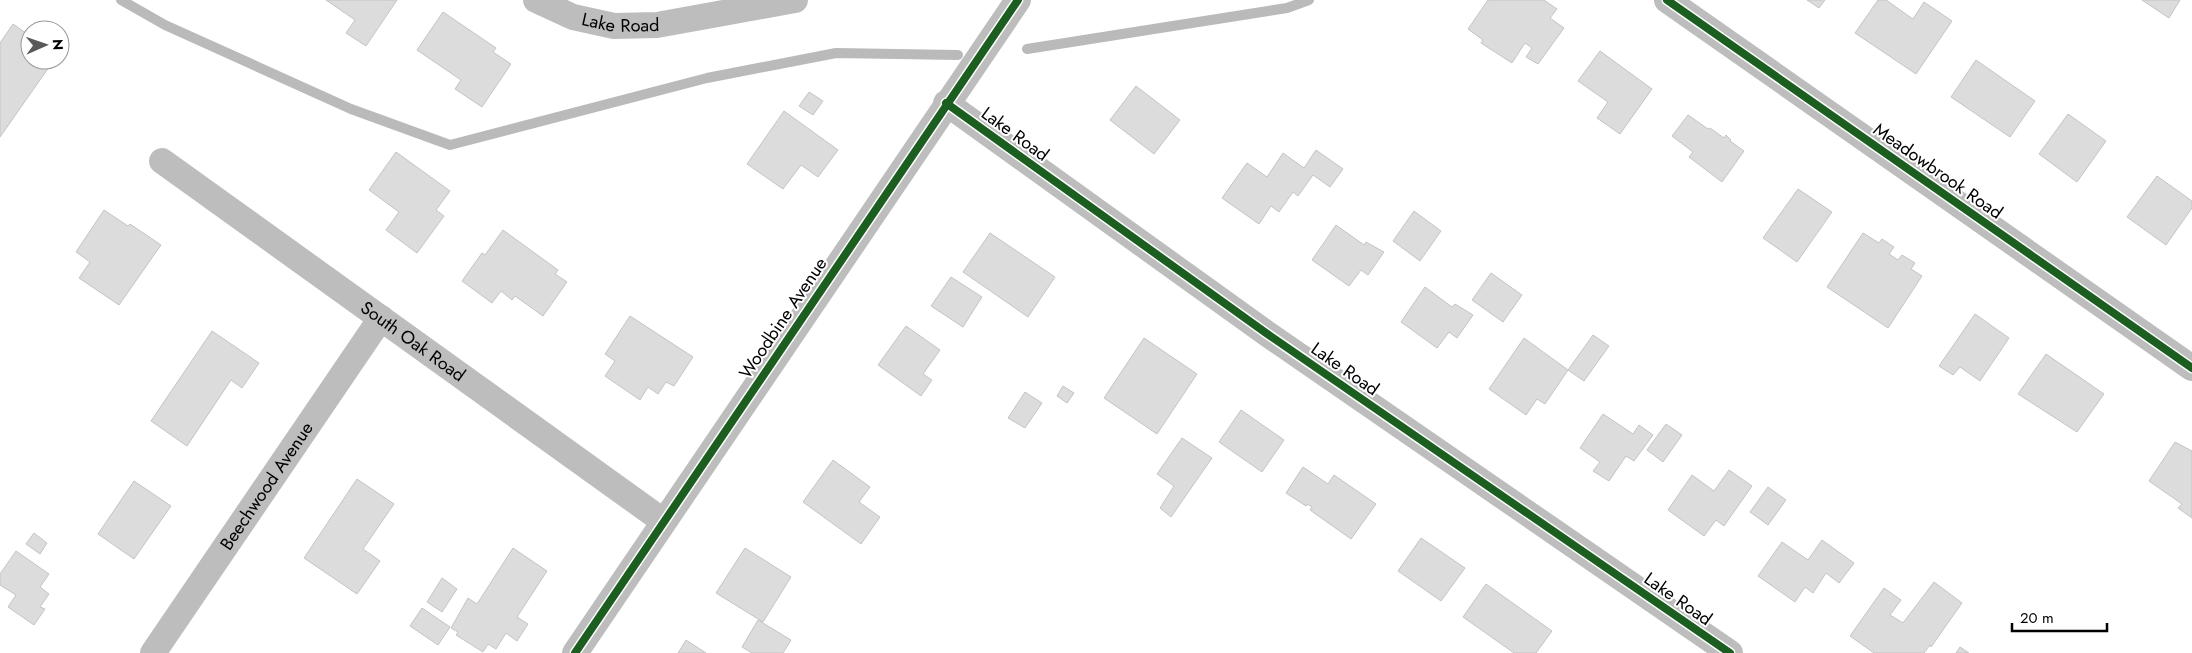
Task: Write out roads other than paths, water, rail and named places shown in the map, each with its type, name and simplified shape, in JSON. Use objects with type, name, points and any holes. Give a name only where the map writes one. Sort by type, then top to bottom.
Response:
[{"type":"street","name":"Lake Road","points":[[536,0],[573,17],[614,26],[657,25],[796,0]]},
{"type":"street","name":"Woodbine Avenue","points":[[575,653],[946,103],[1018,0]]},
{"type":"street","name":"Meadowbrook Road","points":[[1667,0],[2192,368]]},
{"type":"street","name":"Lake Road","points":[[946,103],[1266,333],[1730,653]]},
{"type":"street","name":"South Oak Road","points":[[162,161],[663,521]]},
{"type":"street","name":"Beechwood Avenue","points":[[153,653],[381,318]]},
{"type":"waterway","points":[[121,0],[165,25],[351,109],[450,145],[707,78],[836,53],[958,55]]},
{"type":"waterway","points":[[1027,49],[1287,8],[1309,0]]}]
